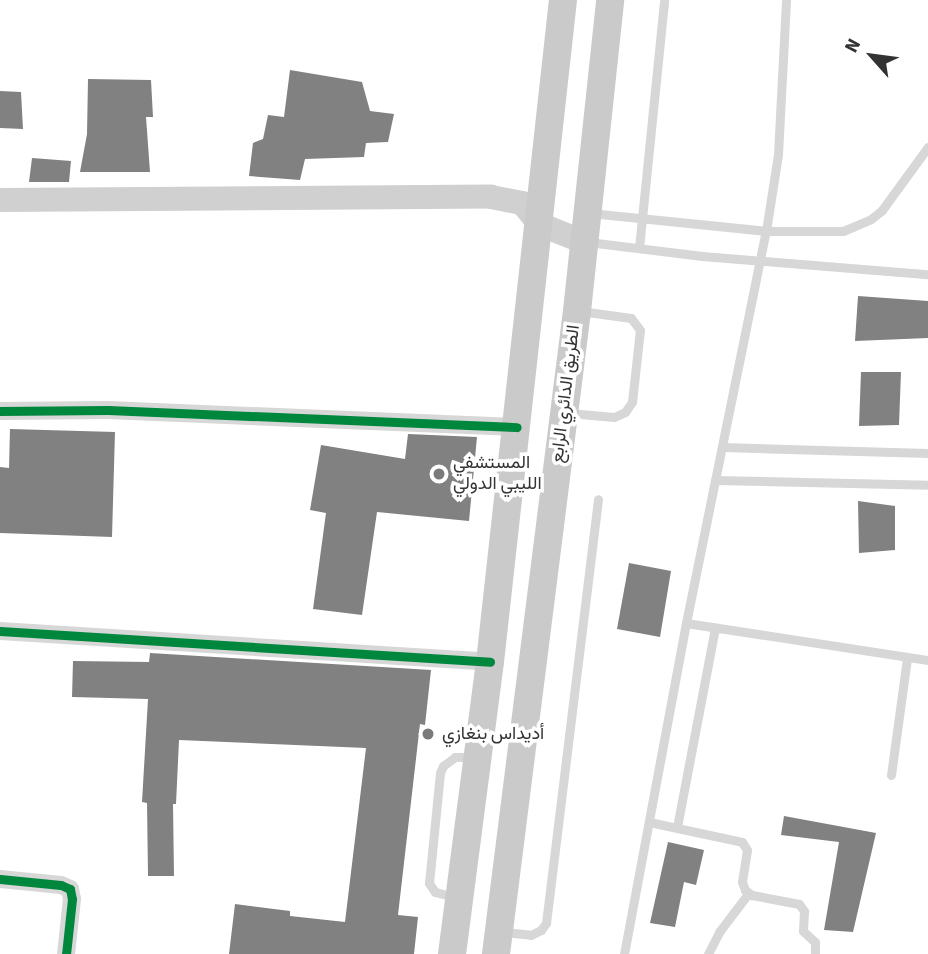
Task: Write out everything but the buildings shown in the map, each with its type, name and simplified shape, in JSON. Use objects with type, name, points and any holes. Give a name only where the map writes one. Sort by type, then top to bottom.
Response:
[{"type":"main road","points":[[453,954],[490,662],[564,0]]},
{"type":"main road","name":"الطريق الدائري الرابع","points":[[497,943],[577,311],[610,0]]},
{"type":"main road","points":[[0,200],[491,197],[522,203],[539,224],[584,242]]},
{"type":"street","points":[[0,411],[108,410],[517,427]]},
{"type":"street","points":[[0,631],[490,662]]},
{"type":"street","points":[[0,878],[61,885],[70,889],[72,899],[65,954]]},
{"type":"lane","points":[[639,248],[664,0]]},
{"type":"lane","points":[[624,954],[686,623],[766,231],[778,155],[786,0]]},
{"type":"lane","points":[[588,213],[766,231],[843,231],[864,223],[887,204],[928,148]]},
{"type":"lane","points":[[584,242],[760,261],[928,274]]},
{"type":"lane","points":[[564,413],[614,417],[625,412],[632,401],[640,330],[631,318],[577,311]]},
{"type":"lane","points":[[722,447],[928,453]]},
{"type":"lane","points":[[715,480],[928,485]]},
{"type":"lane","points":[[497,943],[531,935],[541,930],[546,923],[598,499]]},
{"type":"lane","points":[[686,623],[928,660]]},
{"type":"lane","points":[[677,827],[715,628]]},
{"type":"lane","points":[[891,775],[907,658]]},
{"type":"lane","points":[[649,822],[742,842],[747,850],[743,882],[748,894]]},
{"type":"lane","points":[[708,954],[719,932],[748,894]]},
{"type":"lane","points":[[748,894],[799,904],[804,912],[803,931],[815,942],[815,954]]},
{"type":"cycle path","points":[[0,411],[108,410],[517,427]]},
{"type":"cycle path","points":[[0,631],[490,662]]},
{"type":"cycle path","points":[[0,879],[61,885],[70,889],[72,899],[66,954]]},
{"type":"place","name":"المستشفي الليبي الدولي","points":[[439,474]]},
{"type":"place","name":"أديداس بنغازي","points":[[428,734]]}]
